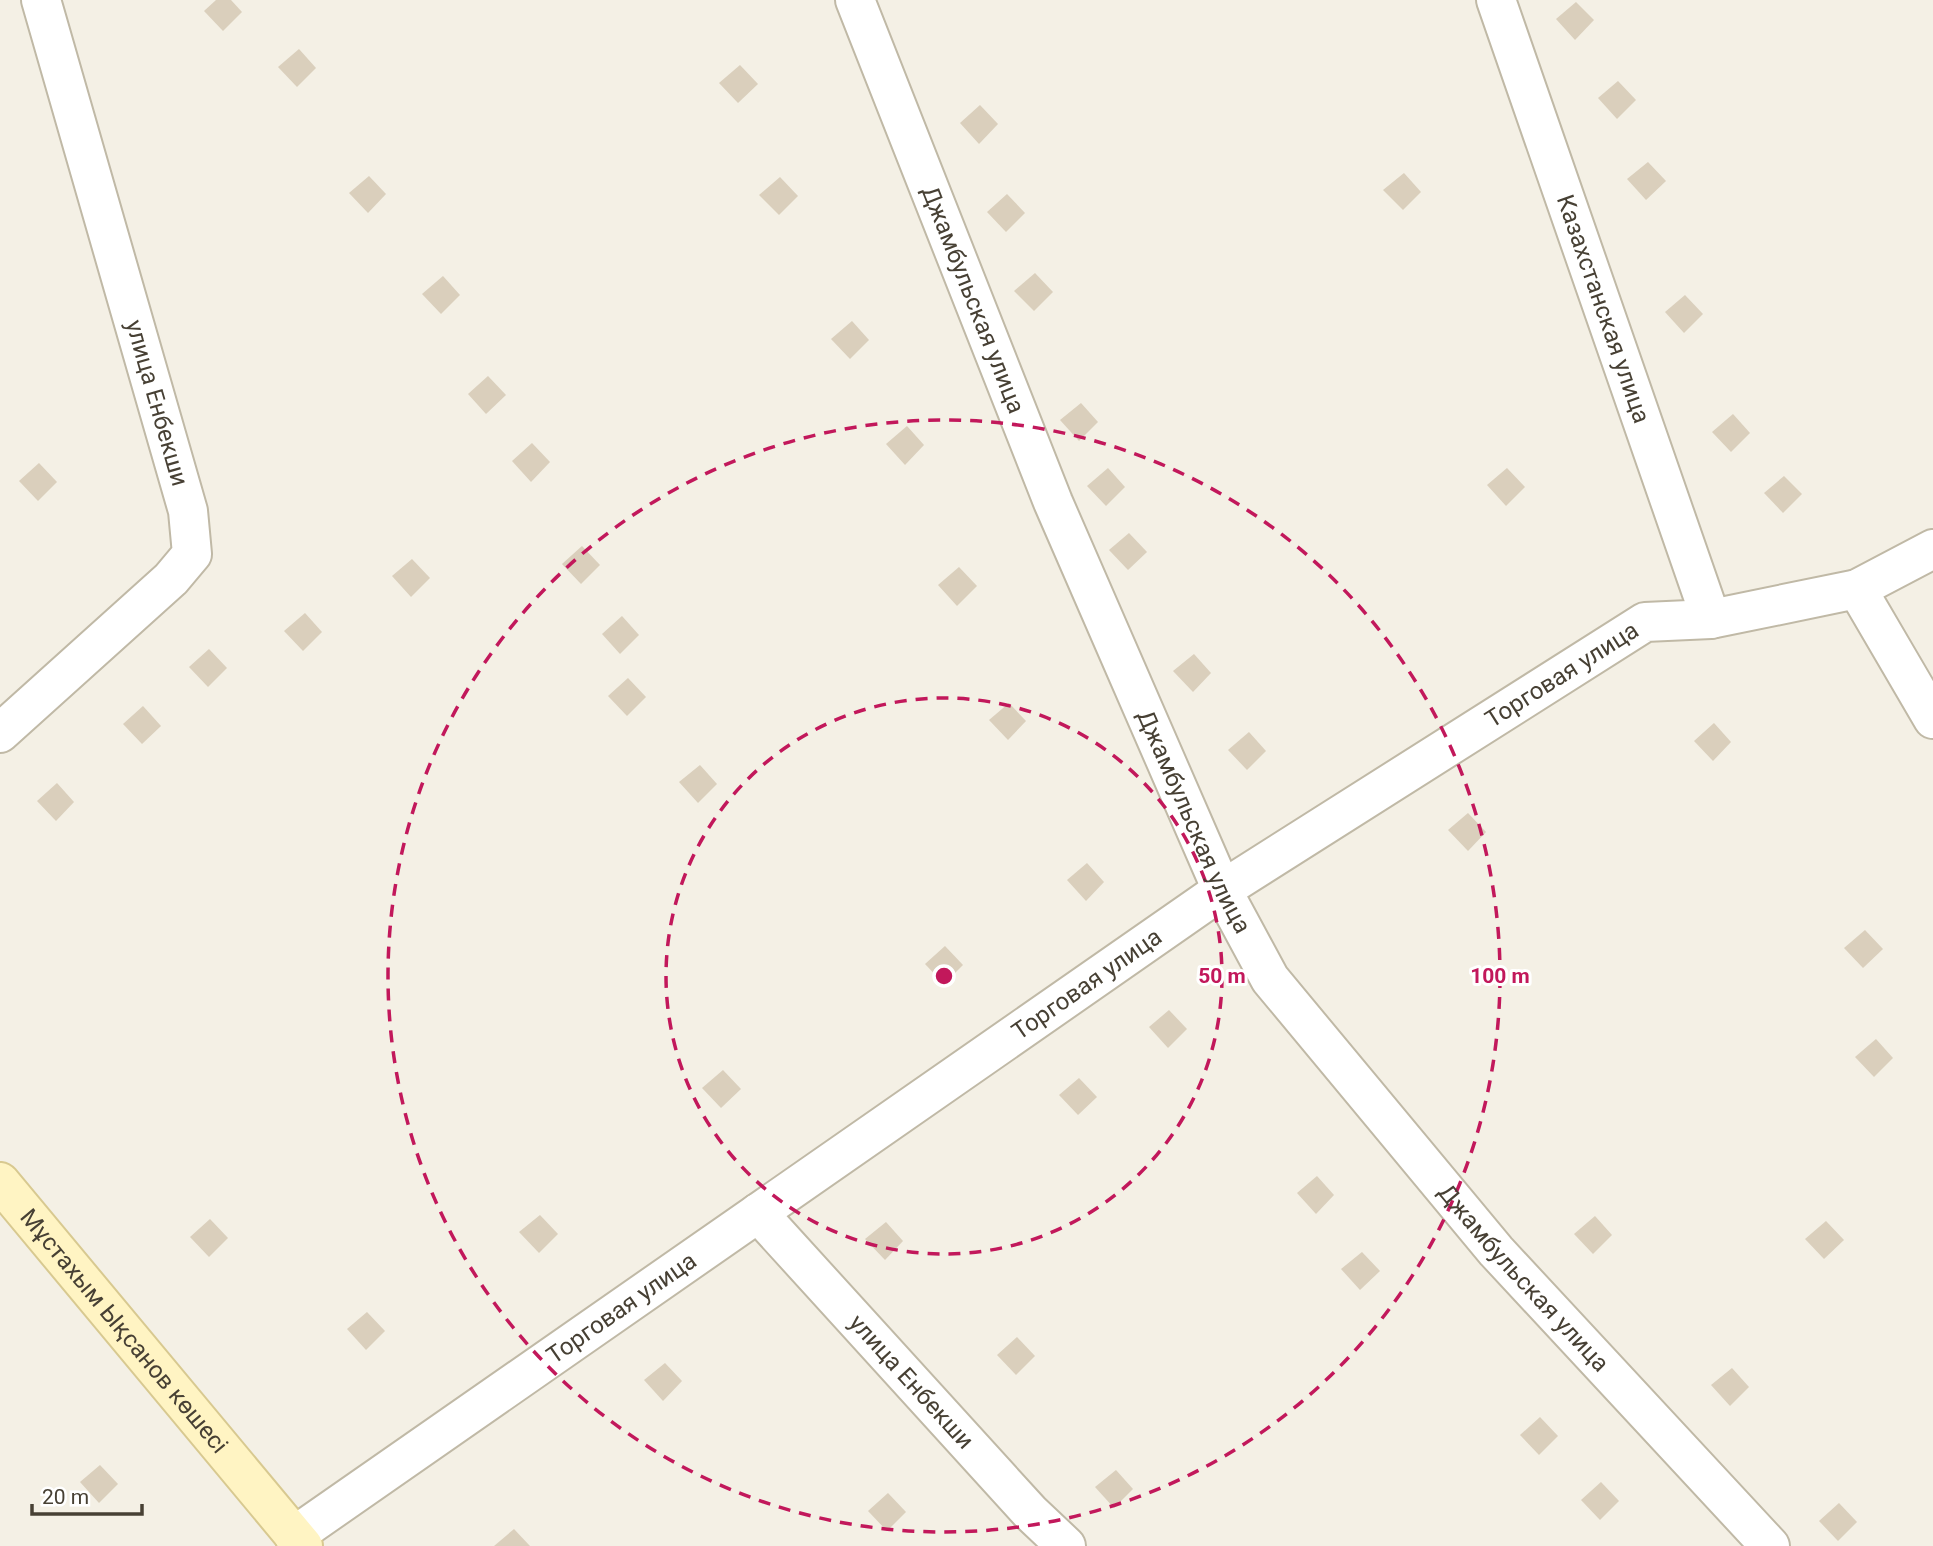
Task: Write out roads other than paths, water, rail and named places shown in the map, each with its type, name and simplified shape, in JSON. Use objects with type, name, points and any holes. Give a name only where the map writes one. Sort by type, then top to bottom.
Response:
[{"type":"main road","name":"Мұстахым Ықсанов көшесі","points":[[0,1182],[299,1541]]},
{"type":"street","name":"улица Енбекши","points":[[0,733],[171,579],[192,554],[188,511],[41,0]]},
{"type":"street","name":"Джамбульская улица","points":[[855,0],[1053,502],[1222,890],[1270,979],[1496,1251],[1770,1546]]},
{"type":"street","name":"Казахстанская улица","points":[[1496,0],[1712,619]]},
{"type":"street","name":"Торговая улица","points":[[299,1541],[758,1213],[1222,890],[1645,622],[1712,619],[1857,589],[1933,549]]},
{"type":"street","points":[[1857,589],[1933,719]]},
{"type":"street","name":"улица Енбекши","points":[[758,1213],[1030,1512],[1066,1546]]}]
